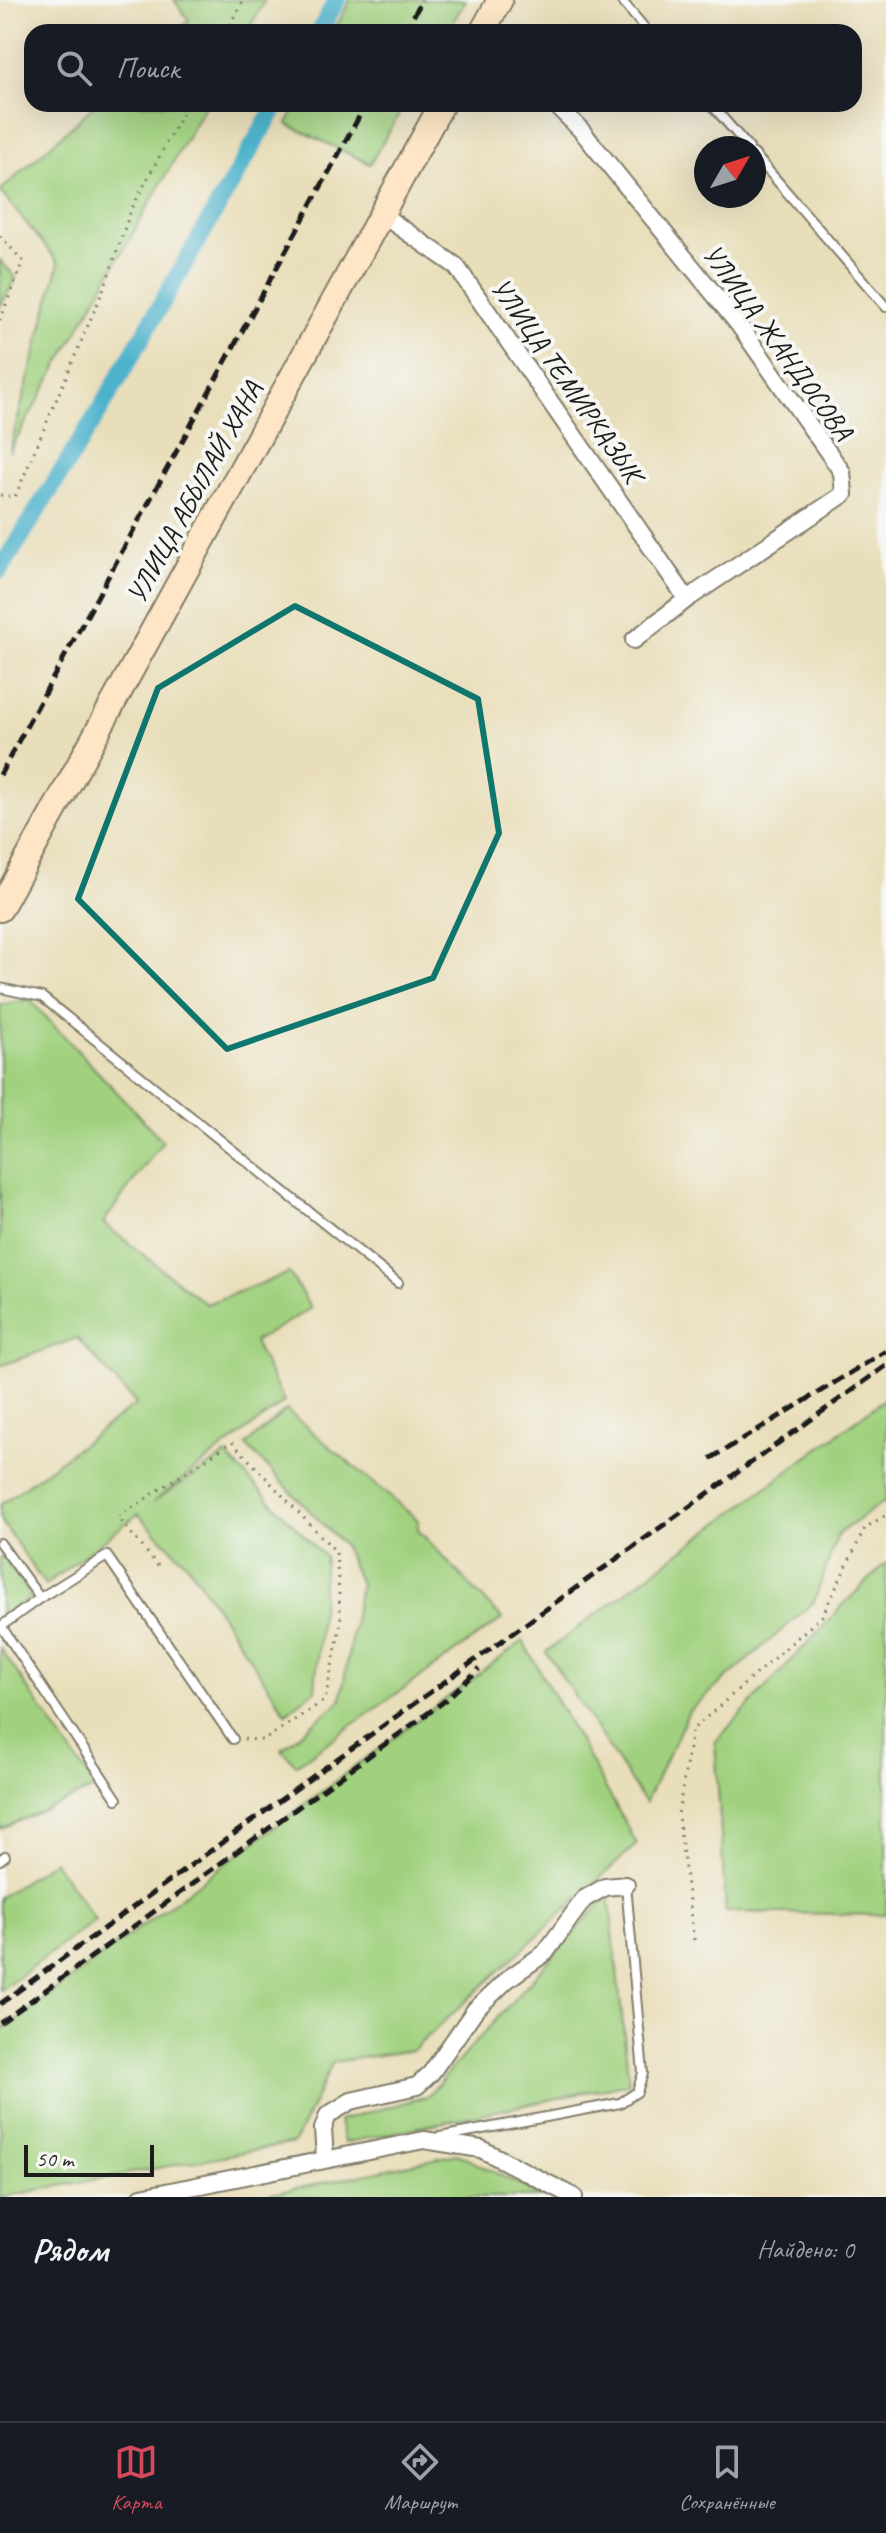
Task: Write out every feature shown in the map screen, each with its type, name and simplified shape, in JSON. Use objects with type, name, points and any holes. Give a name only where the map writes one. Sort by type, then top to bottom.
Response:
[{"type":"main road","points":[[486,24],[500,0]]},
{"type":"main road","name":"УЛИЦА АБЫЛАЙ ХАНА","points":[[0,909],[438,112]]},
{"type":"street","name":"УЛИЦА ЖАНДОСОВА","points":[[563,112],[581,130],[739,325],[842,472],[844,494],[687,599],[634,640]]},
{"type":"street","name":"УЛИЦА ТЕМИРКАЗЫК","points":[[381,214],[456,266],[687,599]]},
{"type":"street","points":[[325,2158],[323,2129],[328,2115],[351,2101],[417,2086],[431,2073],[475,2010],[509,1978],[545,1953],[584,1899],[605,1887],[626,1885]]},
{"type":"street","points":[[141,2197],[424,2140],[481,2149],[574,2197]]},
{"type":"lane","points":[[621,0],[641,24]]},
{"type":"lane","points":[[718,112],[739,136]]},
{"type":"lane","points":[[766,168],[886,307]]},
{"type":"lane","points":[[0,988],[42,997],[398,1283]]},
{"type":"lane","points":[[1,1548],[40,1598]]},
{"type":"lane","points":[[117,1799],[1,1627],[107,1556],[233,1739]]},
{"type":"lane","points":[[424,2140],[620,2103],[637,2092],[643,2073],[626,1885]]},
{"type":"path","points":[[230,24],[243,0]]},
{"type":"path","points":[[0,495],[15,497],[106,283],[131,210],[183,112]]},
{"type":"path","points":[[0,236],[23,261],[0,320]]},
{"type":"path","points":[[158,1566],[118,1517],[232,1442],[336,1552],[341,1623],[325,1700],[264,1740],[233,1739]]},
{"type":"path","points":[[694,1940],[678,1815],[692,1730],[822,1616],[865,1528],[886,1515]]},
{"type":"highlighted area","points":[[295,606],[478,699],[499,833],[433,978],[227,1049],[78,899],[158,688]]},
{"type":"green space","points":[[174,0],[265,0],[252,24],[185,24],[189,20]]},
{"type":"green space","points":[[350,0],[466,0],[452,24],[338,24]]},
{"type":"green space","points":[[87,112],[201,112],[9,452],[59,263],[0,191]]},
{"type":"green space","points":[[293,112],[400,112],[370,164],[287,124]]},
{"type":"green space","points":[[0,260],[16,278],[0,307]]},
{"type":"green space","points":[[29,999],[163,1141],[103,1223],[206,1304],[289,1273],[311,1308],[254,1342],[284,1402],[153,1502],[226,1455],[325,1557],[315,1690],[286,1713],[188,1565],[138,1514],[45,1585],[0,1519],[0,1505],[136,1404],[77,1338],[0,1366],[0,1005]]},
{"type":"green space","points":[[886,1398],[886,1500],[838,1534],[814,1602],[689,1711],[645,1803],[546,1652]]},
{"type":"green space","points":[[286,1410],[418,1520],[418,1530],[502,1619],[296,1765],[282,1749],[341,1700],[360,1584],[344,1546],[246,1445]]},
{"type":"green space","points":[[3,1556],[31,1597],[0,1619],[0,1558]]},
{"type":"green space","points":[[886,1563],[886,1915],[726,1912],[715,1742]]},
{"type":"green space","points":[[523,1641],[637,1844],[413,2050],[333,2062],[294,2143],[0,2197],[0,2032]]},
{"type":"green space","points":[[0,1648],[96,1788],[0,1829]]},
{"type":"green space","points":[[54,1861],[95,1920],[0,1990],[0,1897]]},
{"type":"green space","points":[[609,1894],[629,2083],[344,2143],[339,2121],[427,2096]]},
{"type":"green space","points":[[457,2154],[545,2197],[257,2197]]},
{"type":"waterway","points":[[324,24],[337,0]]},
{"type":"waterway","points":[[0,570],[100,410],[272,112]]},
{"type":"railway","points":[[409,24],[422,0]]},
{"type":"railway","points":[[0,775],[362,112]]},
{"type":"railway","points":[[710,1459],[886,1351]]},
{"type":"railway","points":[[0,2004],[886,1366]]},
{"type":"railway","points":[[0,2023],[442,1703],[479,1669]]}]
